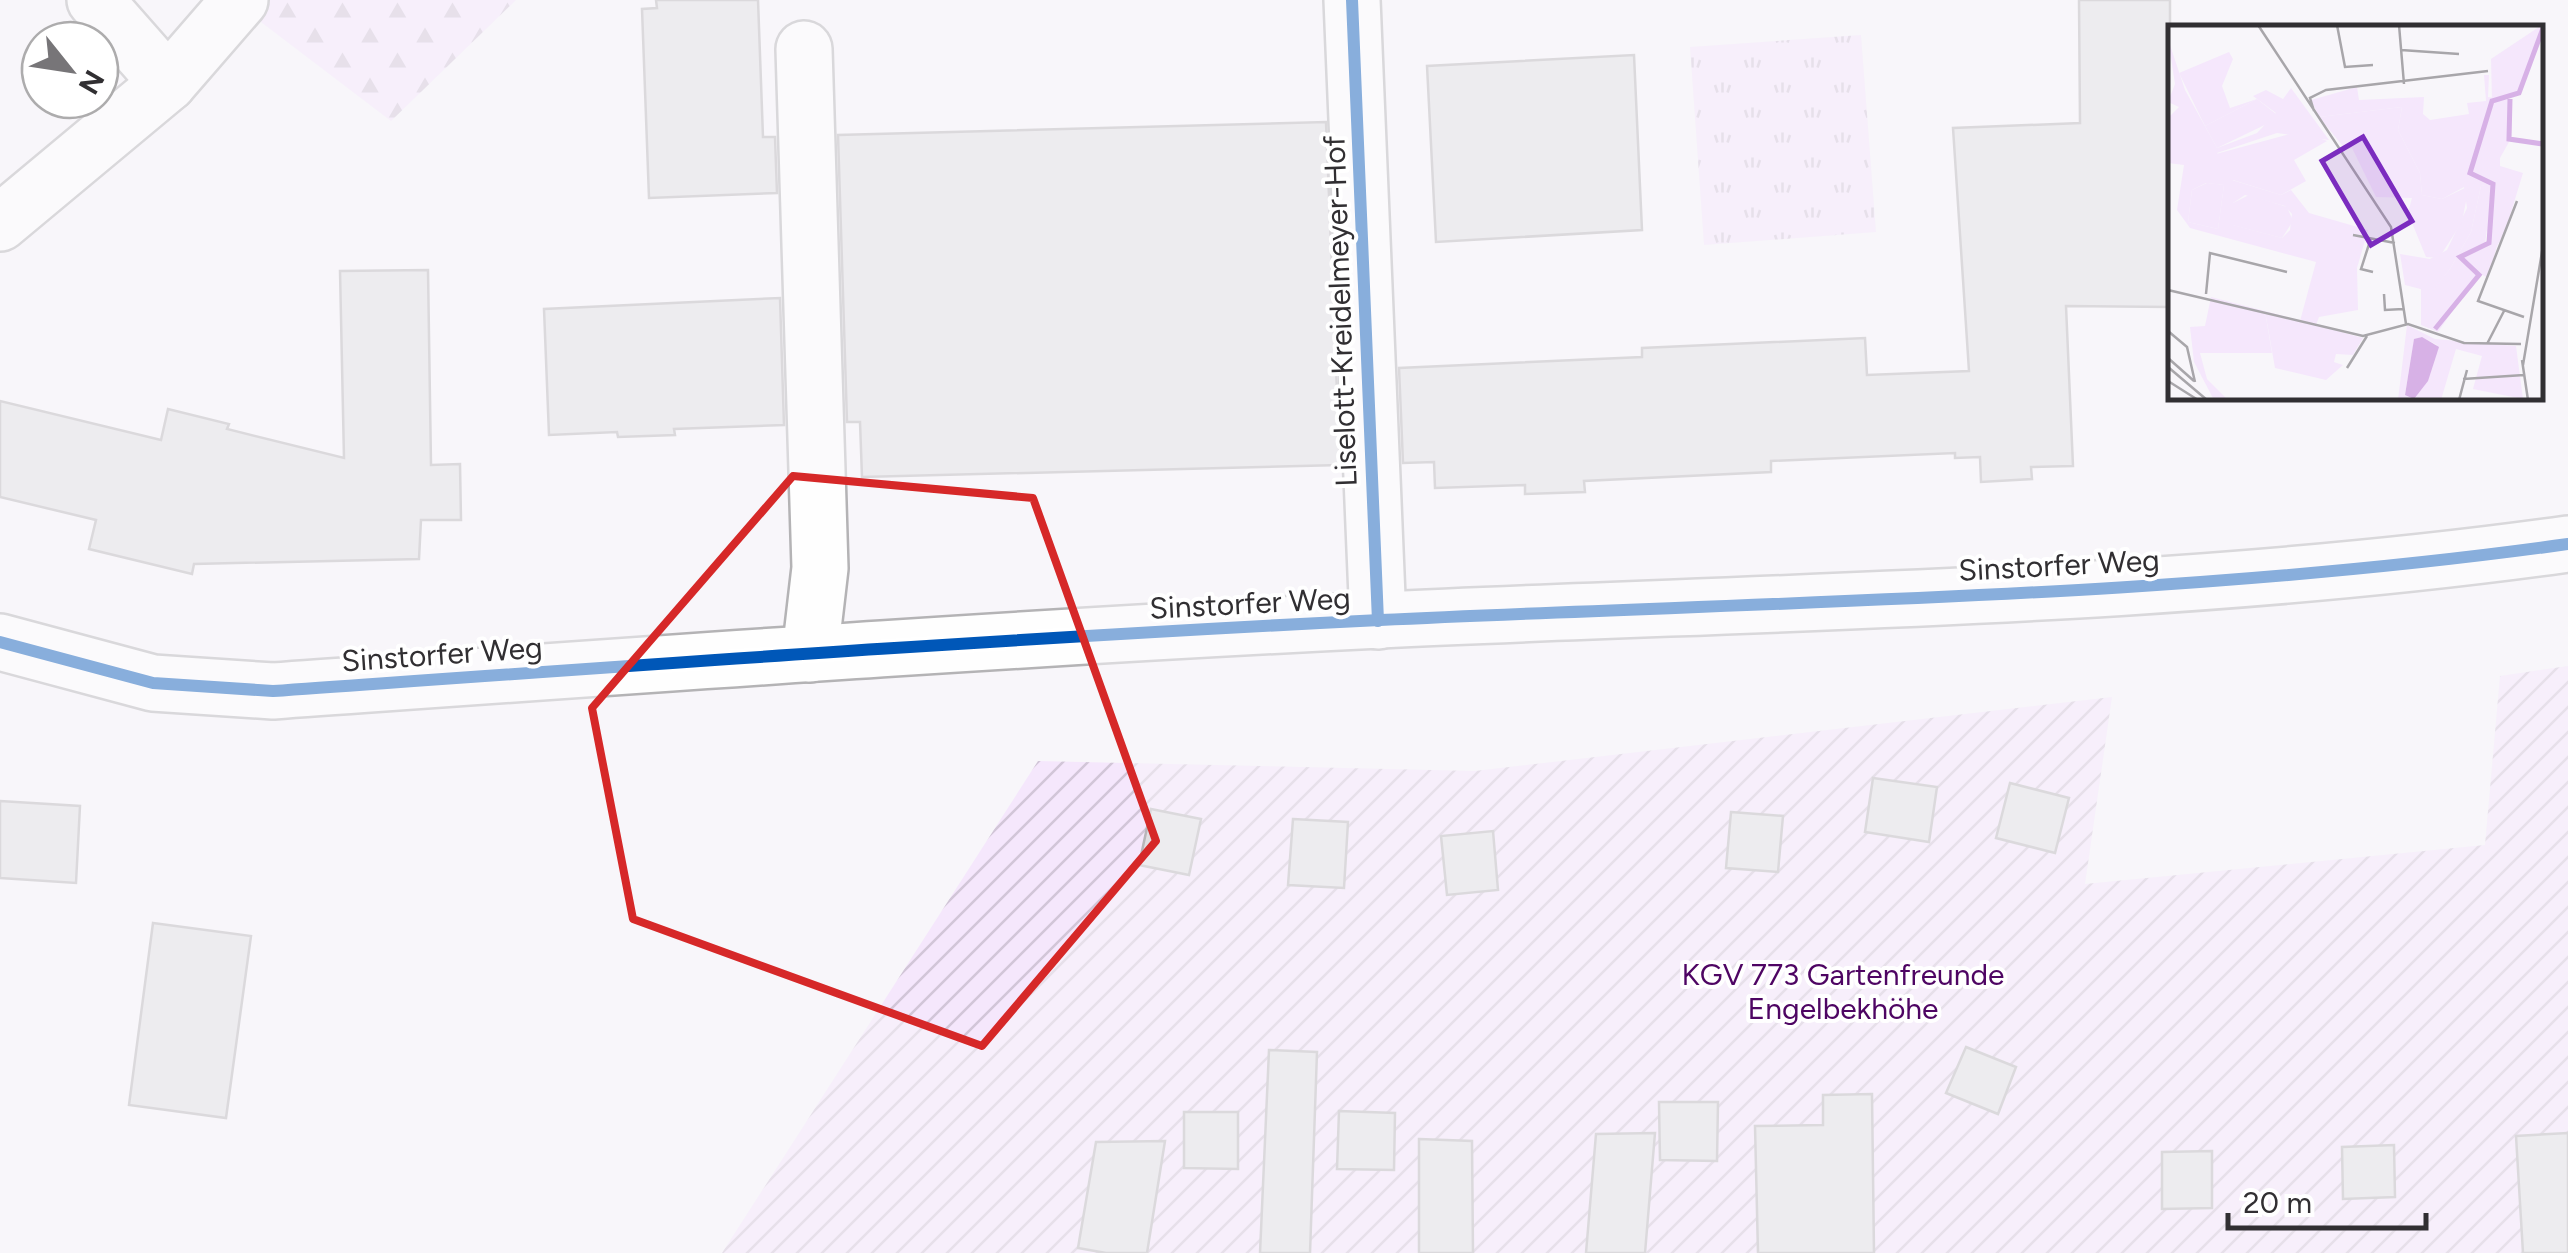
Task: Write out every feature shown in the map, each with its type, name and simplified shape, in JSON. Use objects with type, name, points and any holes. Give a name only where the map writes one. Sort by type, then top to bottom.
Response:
[{"type":"street","points":[[95,0],[168,84]]},
{"type":"street","points":[[0,223],[168,84],[240,0]]},
{"type":"street","name":"Liselott-Kreidelmeyer-Hof","points":[[1352,0],[1378,620]]},
{"type":"street","points":[[804,48],[820,568],[810,654]]},
{"type":"street","name":"Sinstorfer Weg","points":[[0,642],[153,683],[273,690],[1378,620],[2103,590],[2488,555],[2568,544]]},
{"type":"highlighted area","points":[[793,476],[1033,498],[1156,841],[982,1046],[633,919],[592,708]]},
{"type":"green space","points":[[232,0],[516,0],[391,121]]},
{"type":"green space","points":[[1861,35],[1876,232],[1704,245],[1690,47]]},
{"type":"green space","name":"KGV 773 Gartenfreunde Engelbekhöhe","points":[[2568,666],[2568,1253],[722,1253],[1038,761],[1475,771],[2112,697],[2085,884],[2485,845],[2500,676]]},
{"type":"building","points":[[656,0],[758,0],[763,137],[775,137],[777,193],[649,198],[642,9],[657,8]]},
{"type":"building","points":[[2079,0],[2170,0],[2168,307],[2066,306],[2073,466],[2031,467],[2032,479],[1981,482],[1980,457],[1955,458],[1955,453],[1771,461],[1771,472],[1584,481],[1585,492],[1525,494],[1525,485],[1435,488],[1434,462],[1403,463],[1399,368],[1642,357],[1642,348],[1865,338],[1867,375],[1969,371],[1953,128],[2080,123]]},
{"type":"building","points":[[1634,55],[1642,230],[1436,242],[1427,66]]},
{"type":"building","points":[[1326,122],[1340,465],[862,477],[860,422],[847,422],[838,135]]},
{"type":"building","points":[[428,270],[431,465],[460,464],[461,520],[421,520],[419,559],[194,564],[192,574],[89,549],[96,520],[0,497],[0,401],[161,440],[168,409],[229,424],[227,429],[344,458],[340,271]]},
{"type":"building","points":[[780,298],[784,425],[674,429],[675,435],[549,435],[544,309]]},
{"type":"building","points":[[1873,778],[1937,787],[1929,842],[1865,832]]},
{"type":"building","points":[[2010,783],[2069,798],[2055,853],[1996,838]]},
{"type":"building","points":[[0,801],[80,806],[76,883],[0,878]]},
{"type":"building","points":[[1151,809],[1201,819],[1189,875],[1139,865]]},
{"type":"building","points":[[1731,812],[1783,816],[1778,872],[1726,868]]},
{"type":"building","points":[[1293,819],[1348,822],[1344,888],[1288,885]]},
{"type":"building","points":[[1493,831],[1498,890],[1447,895],[1441,836]]},
{"type":"building","points":[[153,923],[251,936],[226,1118],[129,1105]]},
{"type":"building","points":[[1966,1047],[2016,1067],[1998,1114],[1946,1093]]},
{"type":"building","points":[[1269,1050],[1317,1052],[1310,1253],[1260,1253]]},
{"type":"building","points":[[1872,1094],[1874,1253],[1758,1253],[1755,1126],[1823,1125],[1823,1095]]},
{"type":"building","points":[[1659,1102],[1718,1102],[1717,1161],[1660,1160]]},
{"type":"building","points":[[1339,1111],[1395,1113],[1394,1170],[1337,1169]]},
{"type":"building","points":[[1184,1112],[1238,1112],[1238,1169],[1184,1168]]},
{"type":"building","points":[[1655,1133],[1645,1253],[1586,1253],[1596,1134]]},
{"type":"building","points":[[2568,1133],[2568,1253],[2523,1253],[2516,1136]]},
{"type":"building","points":[[1419,1139],[1472,1141],[1473,1253],[1419,1253]]},
{"type":"building","points":[[1165,1141],[1147,1253],[1078,1248],[1096,1142]]},
{"type":"building","points":[[2394,1145],[2395,1197],[2343,1199],[2342,1147]]},
{"type":"building","points":[[2212,1151],[2212,1208],[2162,1209],[2162,1152]]},
{"type":"cycle path","points":[[1352,0],[1378,621]]},
{"type":"cycle path","points":[[0,642],[153,683],[273,691],[1242,627],[2124,587],[2420,562],[2568,544]]}]
